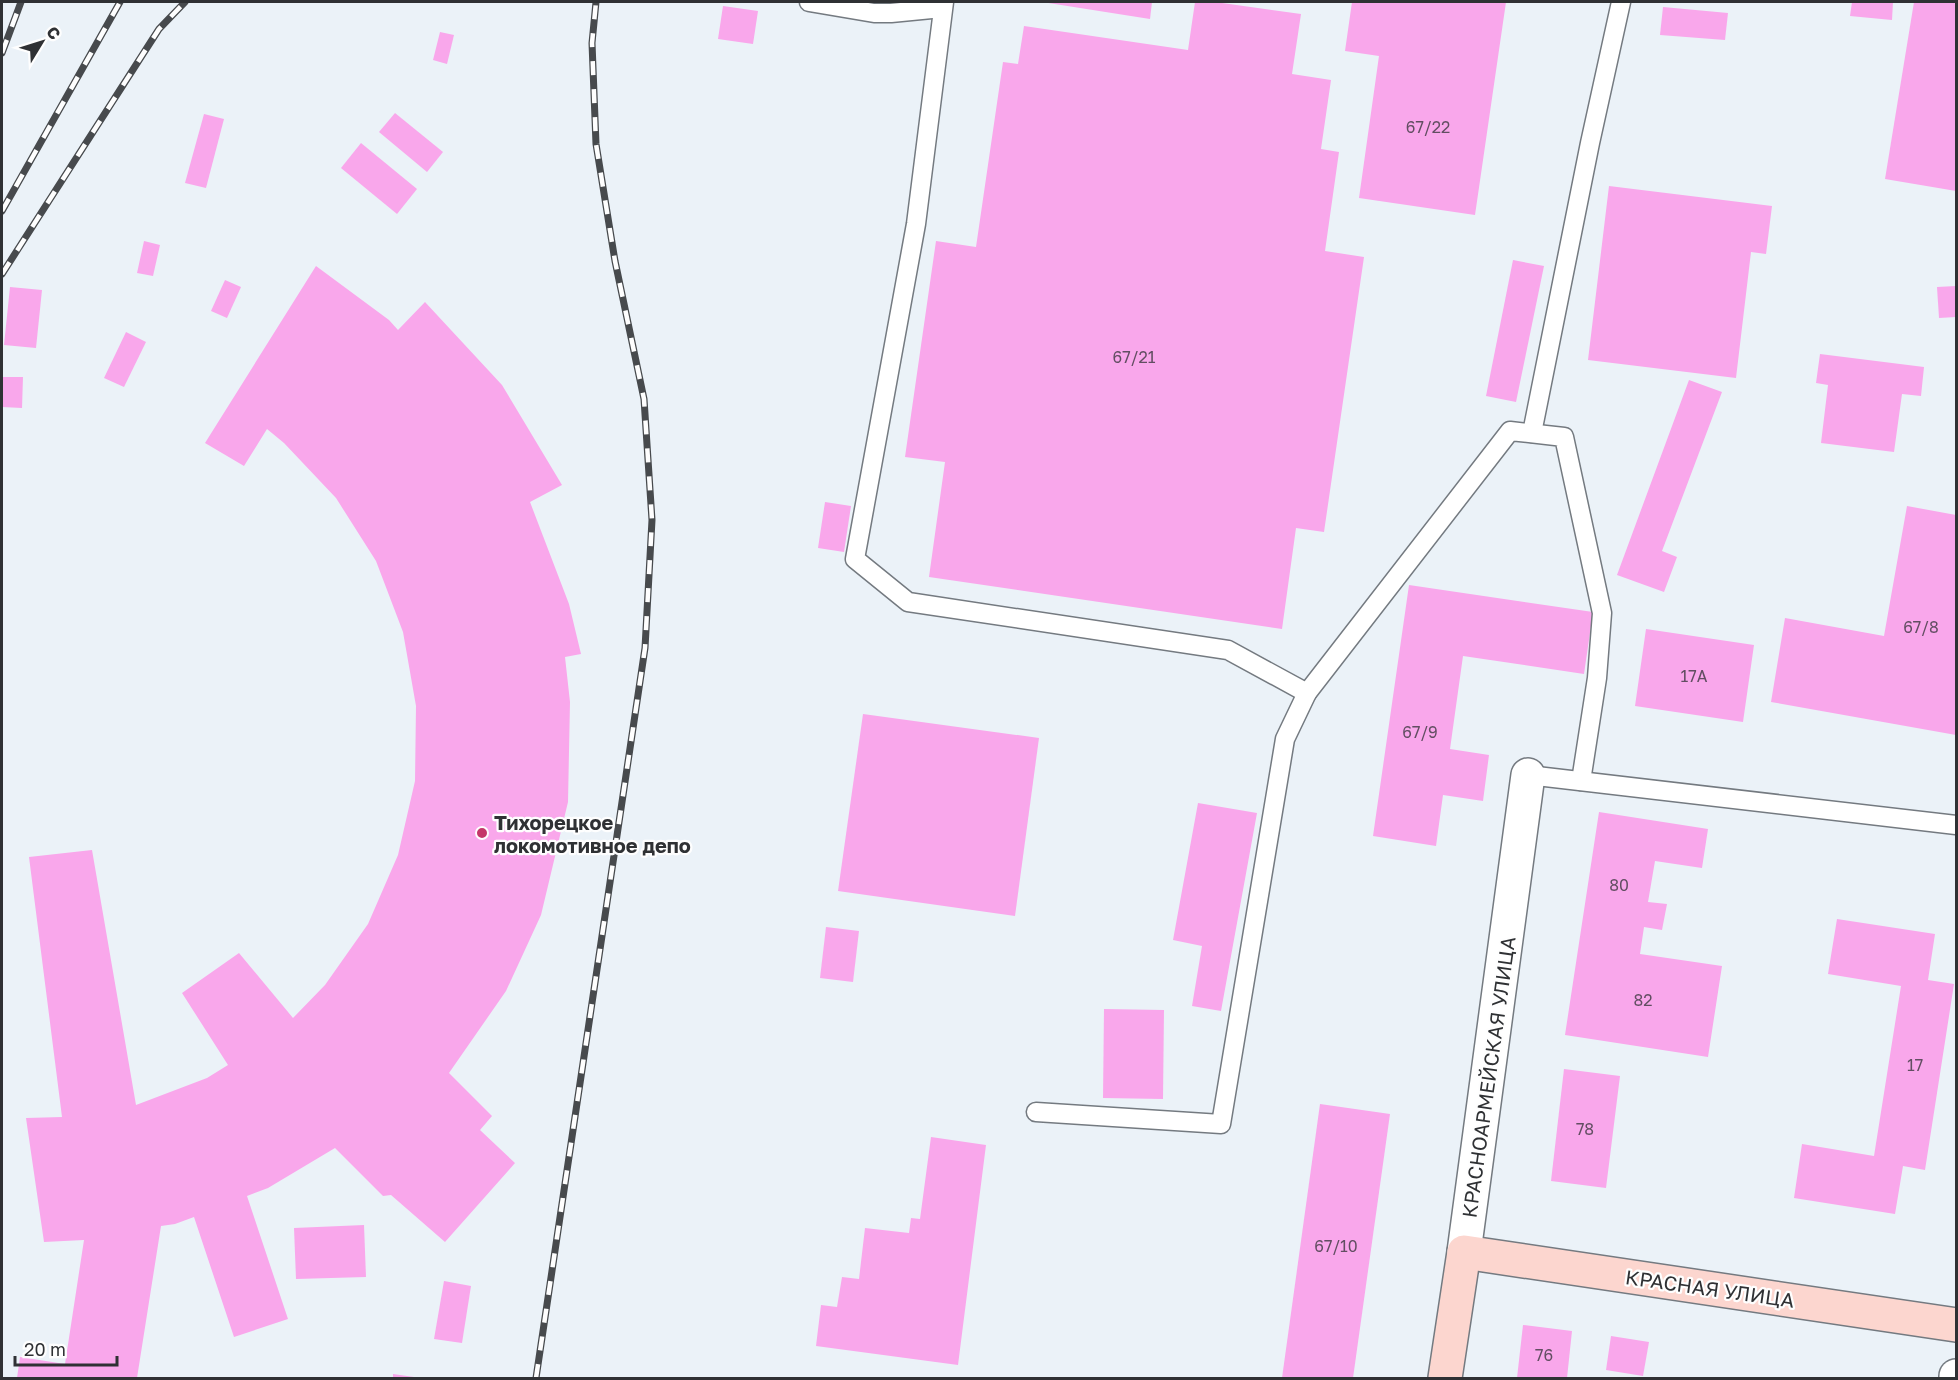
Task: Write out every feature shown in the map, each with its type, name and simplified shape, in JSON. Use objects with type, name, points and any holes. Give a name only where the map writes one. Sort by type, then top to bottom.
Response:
[{"type":"street","name":"КРАСНОАРМЕЙСКАЯ УЛИЦА","points":[[1445,1378],[1528,775]]},
{"type":"street","name":"КРАСНАЯ УЛИЦА","points":[[1464,1252],[1956,1325]]},
{"type":"lane","points":[[809,2],[874,13],[891,13],[943,5],[916,224],[855,559],[908,602],[1228,650],[1307,693]]},
{"type":"lane","points":[[1532,433],[1590,143],[1621,2]]},
{"type":"lane","points":[[1036,1112],[1221,1124],[1285,739],[1307,693],[1510,431],[1564,438],[1602,613],[1597,678],[1581,781]]},
{"type":"lane","points":[[1528,775],[1956,825]]},
{"type":"building","points":[[1042,2],[1152,2],[1150,19]]},
{"type":"building","points":[[1195,2],[1215,2],[1301,14],[1292,74],[1331,80],[1321,149],[1339,152],[1325,251],[1364,257],[1324,532],[1296,528],[1282,629],[929,577],[945,462],[905,457],[936,241],[976,247],[1003,62],[1018,64],[1024,26],[1188,50]]},
{"type":"building","points":[[1352,2],[1506,2],[1475,215],[1359,198],[1379,56],[1345,51]]},
{"type":"building","points":[[1852,2],[1893,2],[1892,20],[1850,16]]},
{"type":"building","points":[[1914,2],[1956,2],[1956,191],[1885,179]]},
{"type":"building","points":[[723,6],[758,11],[753,44],[718,39]]},
{"type":"building","points":[[1663,7],[1728,13],[1725,40],[1660,35]]},
{"type":"building","points":[[440,32],[454,35],[447,64],[433,60]]},
{"type":"building","points":[[395,113],[443,152],[427,172],[379,132]]},
{"type":"building","points":[[204,114],[224,119],[206,188],[185,183]]},
{"type":"building","points":[[361,143],[417,189],[397,214],[341,168]]},
{"type":"building","points":[[1609,186],[1772,206],[1766,254],[1751,252],[1736,378],[1588,360]]},
{"type":"building","points":[[144,241],[160,245],[153,276],[137,273]]},
{"type":"building","points":[[1513,260],[1544,266],[1516,402],[1486,396]]},
{"type":"building","name":"Тихорецкое локомотивное депо","points":[[316,266],[389,320],[398,330],[425,302],[502,385],[562,485],[530,502],[569,604],[581,654],[565,657],[570,702],[568,802],[541,915],[506,991],[449,1073],[492,1116],[480,1130],[515,1163],[445,1242],[391,1195],[383,1196],[335,1148],[268,1188],[247,1196],[288,1319],[234,1337],[194,1217],[161,1226],[137,1378],[17,1378],[20,1357],[65,1364],[84,1240],[44,1242],[26,1118],[62,1117],[29,857],[92,850],[136,1105],[207,1078],[228,1065],[182,993],[239,953],[293,1018],[325,985],[368,924],[398,855],[415,781],[416,706],[403,632],[376,561],[336,498],[284,443],[267,429],[244,466],[205,443]]},
{"type":"building","points":[[225,280],[241,287],[227,318],[211,311]]},
{"type":"building","points":[[1956,286],[1956,317],[1939,318],[1937,287]]},
{"type":"building","points":[[10,287],[42,290],[36,348],[4,345]]},
{"type":"building","points":[[126,332],[146,342],[124,387],[104,378]]},
{"type":"building","points":[[1820,354],[1924,367],[1921,396],[1902,394],[1894,452],[1821,443],[1828,385],[1816,383]]},
{"type":"building","points":[[2,377],[23,377],[22,408],[2,407]]},
{"type":"building","points":[[1689,380],[1722,392],[1662,551],[1677,557],[1664,592],[1617,575]]},
{"type":"building","points":[[825,502],[851,506],[844,552],[818,548]]},
{"type":"building","points":[[1907,506],[1956,515],[1956,735],[1771,702],[1785,618],[1884,636]]},
{"type":"building","points":[[1409,585],[1593,612],[1584,674],[1463,656],[1450,749],[1489,755],[1483,801],[1443,795],[1436,846],[1373,836]]},
{"type":"building","points":[[1646,629],[1754,645],[1743,722],[1635,706]]},
{"type":"building","points":[[863,714],[1039,738],[1015,916],[838,891]]},
{"type":"building","points":[[1198,803],[1257,813],[1221,1011],[1192,1006],[1202,946],[1173,940]]},
{"type":"building","points":[[1599,812],[1708,829],[1702,868],[1655,861],[1648,902],[1667,904],[1662,930],[1644,927],[1640,954],[1722,966],[1708,1057],[1565,1035]]},
{"type":"building","points":[[1837,919],[1935,934],[1928,980],[1954,984],[1925,1170],[1903,1166],[1895,1214],[1794,1198],[1802,1144],[1874,1156],[1901,986],[1828,974]]},
{"type":"building","points":[[826,927],[859,931],[853,982],[820,978]]},
{"type":"building","points":[[1104,1009],[1164,1010],[1163,1099],[1103,1098]]},
{"type":"building","points":[[1564,1069],[1620,1076],[1606,1188],[1551,1181]]},
{"type":"building","points":[[1320,1104],[1390,1114],[1353,1378],[1282,1378]]},
{"type":"building","points":[[931,1137],[986,1145],[958,1365],[816,1346],[821,1305],[837,1307],[842,1277],[859,1279],[865,1228],[909,1233],[911,1218],[920,1219]]},
{"type":"building","points":[[364,1225],[366,1277],[296,1279],[294,1228]]},
{"type":"building","points":[[444,1281],[471,1286],[462,1343],[434,1339]]},
{"type":"building","points":[[1523,1325],[1572,1331],[1567,1378],[1517,1378]]},
{"type":"building","points":[[1611,1336],[1649,1342],[1643,1376],[1606,1370]]},
{"type":"building","points":[[393,1374],[414,1377],[414,1378],[393,1378]]},
{"type":"railway","points":[[2,53],[21,2]]},
{"type":"railway","points":[[2,211],[120,2]]},
{"type":"railway","points":[[2,274],[159,29],[185,2]]},
{"type":"railway","points":[[536,1378],[645,648],[652,520],[644,399],[615,261],[596,144],[592,43],[596,2]]},
{"type":"place","name":"Тихорецкое локомотивное депо","points":[[482,833]]}]
